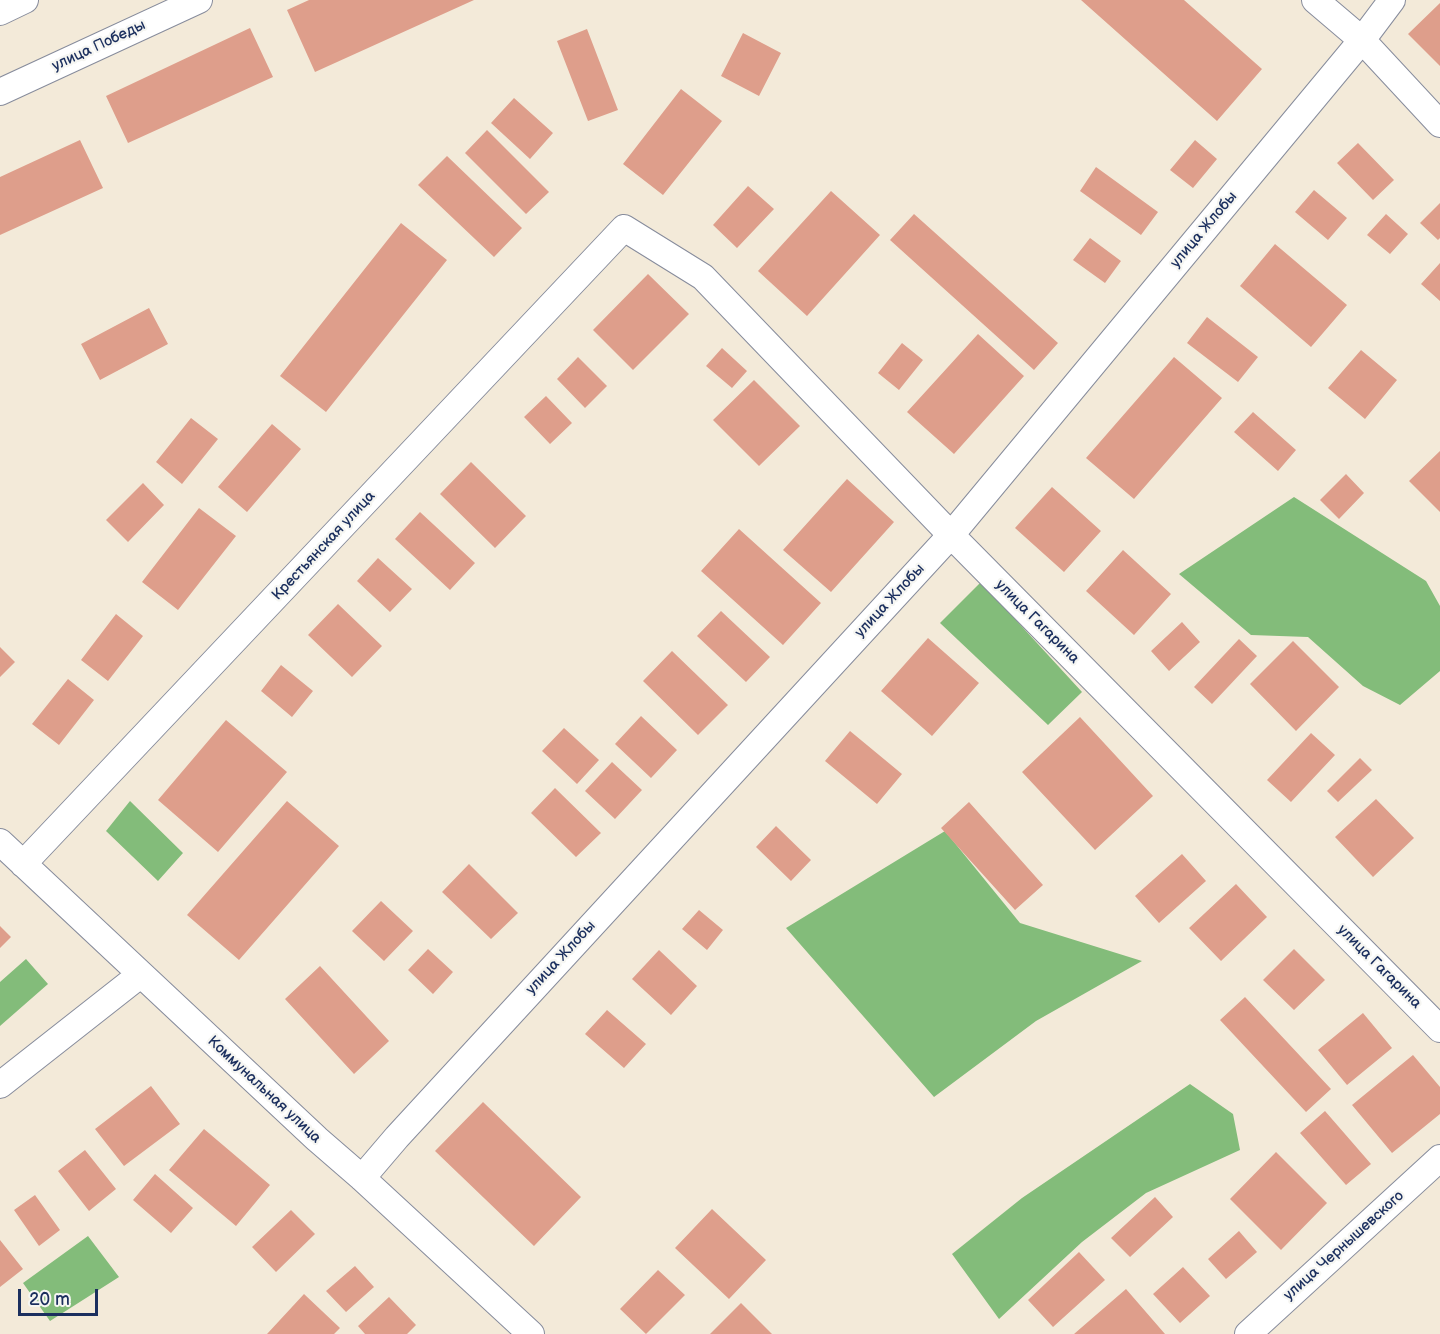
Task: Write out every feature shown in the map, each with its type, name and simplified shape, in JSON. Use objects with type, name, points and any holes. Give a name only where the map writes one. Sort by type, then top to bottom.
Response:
[{"type":"street","points":[[0,12],[25,0]]},
{"type":"street","name":"улица Победы","points":[[0,92],[199,0]]},
{"type":"street","points":[[1315,0],[1362,40],[1440,124]]},
{"type":"street","name":"улица Жлобы","points":[[362,1178],[397,1137],[951,535],[1362,40],[1392,0]]},
{"type":"street","name":"улица Гагарина","points":[[624,228],[703,277],[951,535],[1440,1029]]},
{"type":"street","name":"Крестьянская улица","points":[[23,864],[624,228]]},
{"type":"street","name":"Коммунальная улица","points":[[0,842],[140,975],[531,1334]]},
{"type":"street","points":[[0,1084],[140,975]]},
{"type":"street","name":"улица Чернышевского","points":[[1248,1334],[1440,1158]]},
{"type":"green space","points":[[1294,497],[1426,581],[1440,606],[1440,671],[1400,705],[1363,686],[1308,637],[1251,635],[1179,574]]},
{"type":"green space","points":[[981,582],[1082,692],[1048,725],[940,623]]},
{"type":"green space","points":[[130,801],[183,853],[158,881],[106,831]]},
{"type":"green space","points":[[945,831],[1020,923],[1142,961],[1036,1021],[934,1097],[786,928]]},
{"type":"green space","points":[[26,959],[48,984],[0,1026],[0,982]]},
{"type":"green space","points":[[1190,1084],[1233,1114],[1240,1150],[1146,1193],[1082,1242],[999,1319],[952,1254],[1022,1198]]},
{"type":"green space","points":[[88,1236],[119,1277],[50,1321],[23,1283]]},
{"type":"building","points":[[309,0],[474,0],[315,72],[287,10]]},
{"type":"building","points":[[1081,0],[1184,0],[1262,69],[1217,121]]},
{"type":"building","points":[[1440,3],[1440,66],[1408,34]]},
{"type":"building","points":[[250,28],[273,77],[128,143],[106,96]]},
{"type":"building","points":[[587,29],[618,110],[588,121],[557,41]]},
{"type":"building","points":[[743,33],[781,53],[759,96],[721,76]]},
{"type":"building","points":[[681,89],[722,121],[663,195],[623,164]]},
{"type":"building","points":[[514,98],[553,133],[530,159],[491,123]]},
{"type":"building","points":[[487,130],[549,192],[526,214],[465,153]]},
{"type":"building","points":[[80,140],[103,188],[0,235],[0,177]]},
{"type":"building","points":[[1195,140],[1217,159],[1193,188],[1170,170]]},
{"type":"building","points":[[1358,143],[1394,180],[1373,200],[1337,163]]},
{"type":"building","points":[[447,156],[522,228],[494,257],[418,185]]},
{"type":"building","points":[[1096,167],[1158,212],[1141,235],[1080,191]]},
{"type":"building","points":[[748,186],[774,209],[737,248],[713,225]]},
{"type":"building","points":[[1314,190],[1347,218],[1328,240],[1295,212]]},
{"type":"building","points":[[831,191],[880,235],[807,316],[758,271]]},
{"type":"building","points":[[1440,203],[1440,238],[1438,240],[1420,223]]},
{"type":"building","points":[[914,214],[1058,343],[1034,370],[890,240]]},
{"type":"building","points":[[1386,214],[1408,234],[1390,254],[1367,235]]},
{"type":"building","points":[[401,223],[447,260],[326,412],[280,376]]},
{"type":"building","points":[[1090,238],[1121,261],[1105,283],[1073,260]]},
{"type":"building","points":[[1275,244],[1347,305],[1311,347],[1240,286]]},
{"type":"building","points":[[1440,263],[1440,301],[1421,284]]},
{"type":"building","points":[[648,274],[689,314],[633,370],[593,330]]},
{"type":"building","points":[[149,308],[168,344],[100,380],[81,344]]},
{"type":"building","points":[[1207,317],[1258,357],[1238,382],[1187,343]]},
{"type":"building","points":[[978,334],[1024,376],[954,454],[907,412]]},
{"type":"building","points":[[902,343],[923,360],[899,390],[878,373]]},
{"type":"building","points":[[722,348],[747,371],[732,388],[706,366]]},
{"type":"building","points":[[1361,350],[1397,380],[1365,419],[1328,388]]},
{"type":"building","points":[[578,357],[607,386],[585,408],[557,379]]},
{"type":"building","points":[[1174,357],[1222,398],[1134,499],[1086,458]]},
{"type":"building","points":[[754,380],[800,426],[759,466],[713,420]]},
{"type":"building","points":[[546,396],[572,423],[550,444],[524,417]]},
{"type":"building","points":[[1253,412],[1296,450],[1278,471],[1234,432]]},
{"type":"building","points":[[191,418],[218,439],[182,484],[156,462]]},
{"type":"building","points":[[272,424],[301,449],[247,512],[218,487]]},
{"type":"building","points":[[1440,451],[1440,512],[1409,481]]},
{"type":"building","points":[[471,462],[526,516],[495,548],[440,494]]},
{"type":"building","points":[[1346,474],[1364,493],[1339,519],[1320,500]]},
{"type":"building","points":[[847,479],[894,522],[831,592],[783,550]]},
{"type":"building","points":[[143,483],[164,505],[128,542],[106,520]]},
{"type":"building","points":[[1052,487],[1101,531],[1064,572],[1015,528]]},
{"type":"building","points":[[199,508],[236,536],[178,610],[142,582]]},
{"type":"building","points":[[420,512],[475,563],[450,590],[395,539]]},
{"type":"building","points":[[739,529],[821,603],[783,645],[701,571]]},
{"type":"building","points":[[1123,550],[1171,594],[1134,635],[1086,591]]},
{"type":"building","points":[[378,558],[412,589],[390,612],[357,581]]},
{"type":"building","points":[[338,604],[382,646],[352,677],[308,635]]},
{"type":"building","points":[[721,611],[770,657],[746,682],[697,636]]},
{"type":"building","points":[[116,614],[143,636],[108,681],[81,660]]},
{"type":"building","points":[[1182,622],[1200,642],[1169,671],[1151,651]]},
{"type":"building","points":[[928,638],[979,683],[932,736],[881,691]]},
{"type":"building","points":[[1239,639],[1257,656],[1212,704],[1194,687]]},
{"type":"building","points":[[1293,641],[1339,687],[1296,731],[1250,684]]},
{"type":"building","points":[[0,647],[15,662],[0,677]]},
{"type":"building","points":[[672,651],[728,705],[698,735],[643,681]]},
{"type":"building","points":[[281,665],[313,691],[292,717],[261,691]]},
{"type":"building","points":[[68,679],[94,700],[59,745],[32,724]]},
{"type":"building","points":[[641,716],[677,750],[651,778],[615,744]]},
{"type":"building","points":[[1080,717],[1153,796],[1095,850],[1022,772]]},
{"type":"building","points":[[226,720],[287,772],[218,852],[158,800]]},
{"type":"building","points":[[564,728],[599,760],[577,784],[542,751]]},
{"type":"building","points":[[850,731],[902,774],[877,804],[825,761]]},
{"type":"building","points":[[1311,733],[1335,755],[1291,802],[1267,780]]},
{"type":"building","points":[[1360,758],[1372,770],[1338,802],[1327,791]]},
{"type":"building","points":[[612,762],[642,790],[615,819],[585,791]]},
{"type":"building","points":[[555,788],[601,833],[576,857],[531,813]]},
{"type":"building","points":[[1376,799],[1414,838],[1373,877],[1335,837]]},
{"type":"building","points":[[287,801],[339,846],[239,960],[187,915]]},
{"type":"building","points":[[969,802],[1043,885],[1015,910],[941,828]]},
{"type":"building","points":[[776,826],[811,860],[791,881],[756,847]]},
{"type":"building","points":[[1182,854],[1206,881],[1159,923],[1135,896]]},
{"type":"building","points":[[469,864],[518,913],[491,939],[442,892]]},
{"type":"building","points":[[1236,884],[1267,917],[1221,961],[1189,928]]},
{"type":"building","points":[[381,901],[413,931],[384,961],[352,931]]},
{"type":"building","points":[[699,910],[723,930],[707,950],[682,929]]},
{"type":"building","points":[[0,926],[11,937],[0,948]]},
{"type":"building","points":[[428,949],[453,972],[433,994],[408,970]]},
{"type":"building","points":[[1294,949],[1325,980],[1294,1010],[1263,980]]},
{"type":"building","points":[[659,950],[697,986],[671,1015],[632,979]]},
{"type":"building","points":[[320,966],[389,1041],[354,1074],[285,999]]},
{"type":"building","points":[[1245,997],[1331,1089],[1306,1112],[1220,1020]]},
{"type":"building","points":[[607,1010],[646,1044],[624,1068],[585,1034]]},
{"type":"building","points":[[1363,1013],[1392,1048],[1347,1085],[1318,1050]]},
{"type":"building","points":[[1413,1055],[1440,1087],[1440,1114],[1392,1153],[1352,1105]]},
{"type":"building","points":[[151,1086],[180,1124],[124,1166],[95,1129]]},
{"type":"building","points":[[483,1102],[581,1197],[534,1246],[435,1151]]},
{"type":"building","points":[[1325,1111],[1371,1164],[1346,1185],[1300,1133]]},
{"type":"building","points":[[204,1129],[270,1185],[236,1226],[169,1170]]},
{"type":"building","points":[[85,1150],[116,1189],[89,1211],[58,1171]]},
{"type":"building","points":[[1276,1152],[1327,1203],[1281,1250],[1230,1199]]},
{"type":"building","points":[[155,1174],[193,1208],[171,1233],[133,1200]]},
{"type":"building","points":[[35,1195],[60,1230],[39,1246],[14,1210]]},
{"type":"building","points":[[1155,1197],[1173,1217],[1130,1257],[1111,1238]]},
{"type":"building","points":[[712,1209],[766,1260],[729,1299],[675,1248]]},
{"type":"building","points":[[291,1210],[315,1234],[276,1272],[252,1247]]},
{"type":"building","points":[[1239,1231],[1257,1252],[1226,1279],[1208,1259]]},
{"type":"building","points":[[0,1240],[23,1269],[0,1287]]},
{"type":"building","points":[[1079,1252],[1105,1280],[1053,1327],[1028,1300]]},
{"type":"building","points":[[355,1266],[374,1287],[346,1312],[326,1291]]},
{"type":"building","points":[[1183,1267],[1210,1296],[1180,1323],[1153,1294]]},
{"type":"building","points":[[658,1270],[685,1295],[646,1334],[620,1309]]},
{"type":"building","points":[[1126,1289],[1165,1334],[1074,1334]]},
{"type":"building","points":[[304,1294],[340,1328],[334,1334],[267,1334]]},
{"type":"building","points":[[389,1297],[416,1325],[407,1334],[365,1334],[358,1326]]},
{"type":"building","points":[[741,1303],[772,1334],[710,1334]]}]
